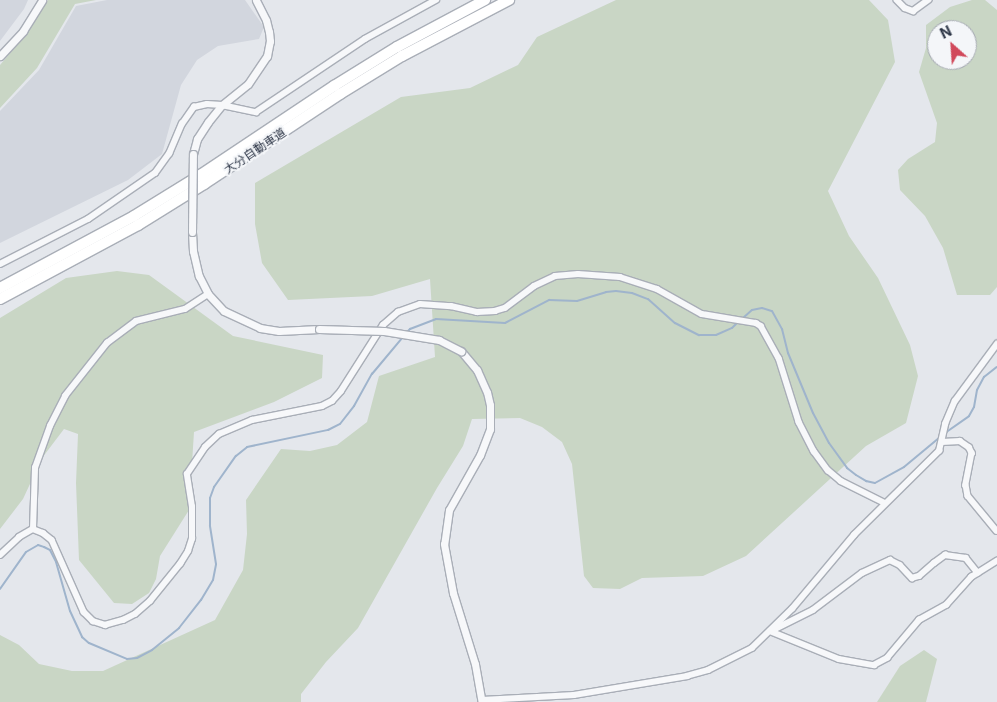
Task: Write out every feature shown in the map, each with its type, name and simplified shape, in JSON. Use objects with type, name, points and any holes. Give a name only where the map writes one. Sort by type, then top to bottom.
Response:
[{"type":"highway","name":"大分自動車道","points":[[0,288],[134,216],[397,47],[484,0]]},
{"type":"highway","name":"大分自動車道","points":[[0,299],[138,225],[402,56],[509,0]]},
{"type":"street","points":[[0,56],[23,31],[42,0]]},
{"type":"street","points":[[256,0],[266,20],[269,32],[267,56],[248,84],[222,105],[197,139],[193,154],[192,232],[193,251],[199,276],[208,294],[224,311],[260,328],[279,331],[318,329],[384,332],[439,340],[461,351],[477,370],[487,392],[490,405],[490,429],[480,455],[449,510],[444,544],[453,593],[475,664],[482,701],[574,695],[687,676],[708,670],[752,648],[826,571],[854,535],[940,451],[945,424],[955,401],[997,344]]},
{"type":"street","points":[[0,264],[114,203],[155,173],[169,154],[182,124],[194,108],[207,104],[256,112],[365,40],[436,0]]},
{"type":"street","points":[[897,0],[905,8],[913,11],[928,0]]},
{"type":"street","points":[[0,556],[19,537],[33,530],[44,533],[52,540],[84,612],[93,622],[105,625],[123,620],[135,614],[150,601],[188,551],[192,540],[192,515],[187,474],[205,447],[219,434],[252,420],[322,406],[332,401],[341,391],[383,325],[398,312],[420,304],[451,306],[478,312],[496,311],[506,308],[534,286],[555,276],[578,274],[620,278],[657,289],[702,314],[756,322],[761,326],[779,358],[799,422],[814,451],[828,470],[841,481],[885,504]]},
{"type":"street","points":[[33,530],[35,468],[50,426],[65,396],[107,343],[136,321],[184,309],[208,294]]},
{"type":"street","points":[[942,442],[960,441],[969,447],[972,453],[966,490],[973,503],[997,531]]},
{"type":"street","points":[[770,631],[799,618],[862,573],[890,560],[900,565],[912,578],[919,576],[946,555],[966,558],[978,573]]},
{"type":"street","points":[[770,631],[839,659],[874,665],[887,658],[919,620],[946,605],[961,586],[997,560]]},
{"type":"shaded area","points":[[0,0],[28,0],[24,9],[0,41]]},
{"type":"shaded area","points":[[107,0],[245,0],[264,27],[259,39],[218,46],[197,60],[181,85],[162,154],[128,180],[0,243],[0,111],[39,70],[76,6]]},
{"type":"green space","points":[[48,0],[96,0],[75,4],[37,68],[0,108],[0,65],[23,38]]},
{"type":"green space","points":[[616,0],[869,0],[888,20],[895,62],[828,191],[849,236],[878,278],[910,345],[918,376],[906,423],[866,446],[746,556],[703,576],[642,578],[620,589],[593,588],[584,576],[572,464],[562,442],[542,427],[520,418],[472,419],[463,446],[437,488],[358,628],[326,662],[301,694],[301,702],[0,702],[0,635],[19,645],[39,664],[72,671],[103,671],[215,620],[243,570],[247,534],[246,500],[281,449],[310,451],[337,445],[367,422],[379,376],[435,357],[430,279],[372,296],[288,300],[262,263],[255,224],[255,183],[401,97],[470,88],[518,65],[537,37]]},
{"type":"green space","points":[[972,0],[985,0],[997,10],[997,287],[990,295],[957,295],[943,248],[925,216],[900,190],[898,170],[908,159],[935,142],[937,123],[919,72],[926,48],[926,25],[927,70],[977,70],[977,20],[933,20],[950,7]]},
{"type":"green space","points":[[117,271],[149,275],[233,336],[323,355],[322,378],[274,402],[194,432],[189,510],[160,556],[156,579],[149,593],[132,604],[114,603],[79,560],[76,483],[78,434],[64,429],[42,458],[23,499],[0,529],[0,318],[66,278]]},
{"type":"green space","points":[[924,650],[937,659],[926,702],[877,702],[900,666]]},
{"type":"waterway","points":[[406,333],[410,329],[436,319],[505,323],[549,300],[577,301],[606,292],[616,291],[632,293],[648,299],[675,323],[699,335],[716,335],[732,328],[739,321]]},
{"type":"waterway","points":[[743,318],[752,310],[762,308],[772,311],[782,329],[788,353],[813,413],[829,443],[847,468],[856,475],[866,481],[875,483],[904,467],[940,437]]},
{"type":"waterway","points":[[0,589],[26,552],[38,545],[44,547],[50,550],[56,562],[70,611],[82,637],[89,643],[127,659],[137,658],[152,650],[179,628],[201,600],[213,580],[216,564],[210,525],[210,498],[214,487],[236,456],[247,447],[328,430],[340,424],[354,406],[372,374],[403,337]]},
{"type":"waterway","points":[[945,433],[969,416],[974,407],[977,390],[984,377],[997,367]]}]
